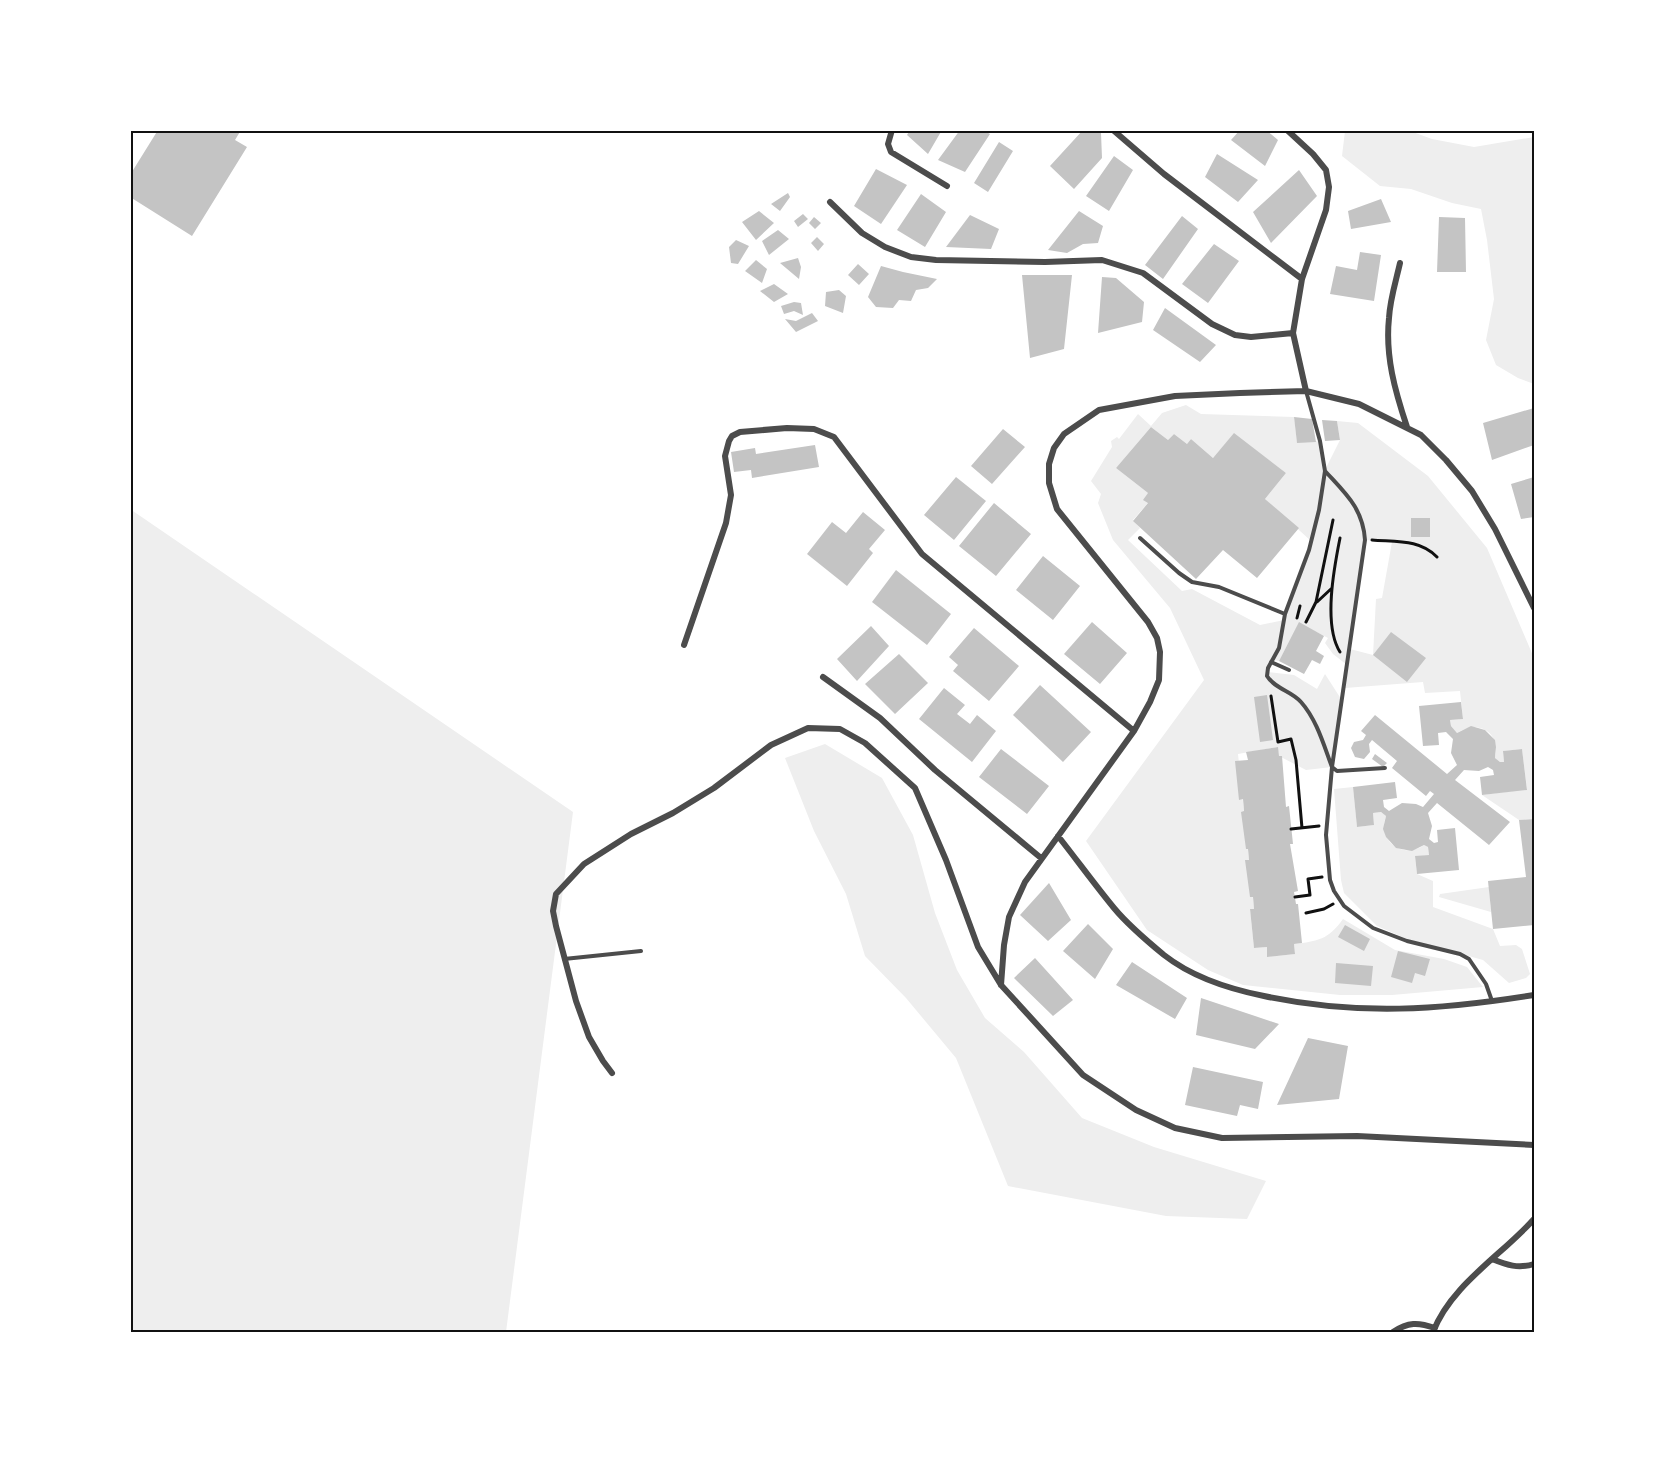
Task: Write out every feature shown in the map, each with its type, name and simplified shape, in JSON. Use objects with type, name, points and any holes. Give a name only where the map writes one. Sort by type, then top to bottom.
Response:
[{"type":"street","points":[[892,130],[888,144],[891,152],[947,186]]},
{"type":"street","points":[[1113,130],[1164,174],[1302,279]]},
{"type":"street","points":[[1287,130],[1313,154],[1326,170],[1329,188],[1326,210],[1302,279],[1293,333],[1305,392]]},
{"type":"street","points":[[830,202],[862,233],[885,247],[911,257],[936,260],[1045,262],[1102,260],[1143,273],[1212,324],[1234,335],[1251,337],[1293,333]]},
{"type":"street","points":[[1400,263],[1389,315],[1389,363],[1396,395],[1408,428]]},
{"type":"street","points":[[1001,985],[1009,917],[1025,882],[1134,731],[1159,680],[1160,652],[1157,638],[1148,622],[1057,509],[1049,483],[1049,464],[1053,448],[1064,434],[1099,410],[1174,396],[1305,392],[1359,404],[1420,435],[1446,460],[1472,491],[1495,528],[1534,608]]},
{"type":"street","points":[[684,645],[726,523],[731,495],[725,456],[732,436],[740,432],[787,428],[814,429],[834,437],[922,554],[1134,731]]},
{"type":"street","points":[[823,677],[880,718],[934,770],[1041,858]]},
{"type":"street","points":[[612,1073],[590,1037],[563,959],[553,910],[556,894],[584,864],[631,834],[673,813],[714,788],[771,745],[808,728],[840,729],[865,743],[915,788],[978,946],[1001,985],[1083,1075],[1136,1110],[1175,1128],[1222,1137],[1357,1136],[1534,1145]]},
{"type":"street","points":[[1058,836],[1115,910],[1164,955],[1216,983],[1277,999],[1346,1009],[1391,1010],[1492,1002],[1534,995]]},
{"type":"street","points":[[1393,1332],[1404,1324],[1419,1323],[1434,1330],[1448,1306],[1534,1219]]},
{"type":"street","points":[[1492,1259],[1509,1266],[1524,1267],[1534,1264]]},
{"type":"lane","points":[[1305,392],[1320,441],[1325,471],[1319,510],[1311,540],[1285,615],[1279,648],[1267,672],[1269,680],[1300,701],[1316,725],[1332,767],[1337,771],[1385,768]]},
{"type":"lane","points":[[1325,471],[1360,514],[1365,540],[1332,767],[1327,825],[1329,876],[1340,901],[1356,918],[1373,928],[1407,941],[1460,954],[1469,959],[1486,984],[1492,1002]]},
{"type":"lane","points":[[1140,538],[1192,582],[1219,586],[1285,615]]},
{"type":"lane","points":[[1271,662],[1289,670]]},
{"type":"lane","points":[[563,959],[641,951]]},
{"type":"path","points":[[1306,622],[1316,602],[1333,520]]},
{"type":"path","points":[[1340,538],[1333,587],[1333,634],[1338,650],[1348,659]]},
{"type":"path","points":[[1365,540],[1413,543],[1429,549],[1437,557]]},
{"type":"path","points":[[1316,602],[1333,587]]},
{"type":"path","points":[[1271,696],[1278,742],[1291,739],[1296,760],[1302,828]]},
{"type":"path","points":[[1291,829],[1327,825]]},
{"type":"path","points":[[1295,897],[1310,895],[1308,879],[1329,876]]},
{"type":"path","points":[[1306,913],[1324,909],[1340,901]]},
{"type":"shaded area","points":[[1345,131],[1410,131],[1432,139],[1474,147],[1534,137],[1534,384],[1496,365],[1486,340],[1494,299],[1481,209],[1452,203],[1411,189],[1380,186],[1342,156]]},
{"type":"shaded area","points":[[1186,405],[1201,414],[1294,417],[1297,442],[1320,441],[1325,470],[1340,440],[1337,421],[1358,423],[1428,476],[1487,548],[1534,658],[1534,819],[1519,820],[1482,795],[1527,789],[1522,749],[1503,751],[1504,762],[1500,762],[1495,758],[1495,741],[1486,730],[1473,727],[1457,733],[1451,726],[1450,720],[1463,719],[1460,691],[1425,693],[1423,682],[1345,688],[1347,665],[1333,654],[1325,643],[1328,638],[1299,623],[1279,661],[1273,660],[1267,672],[1294,675],[1317,689],[1325,674],[1343,702],[1332,767],[1306,770],[1279,756],[1277,747],[1238,754],[1254,909],[1250,910],[1254,948],[1267,947],[1268,957],[1295,954],[1294,944],[1322,938],[1343,919],[1395,950],[1444,959],[1467,967],[1483,987],[1392,995],[1340,995],[1243,985],[1208,970],[1147,930],[1086,841],[1204,680],[1170,608],[1113,540],[1098,503],[1101,494],[1091,481],[1112,447],[1111,441],[1117,437],[1119,439],[1138,414],[1151,426],[1162,413]],"holes":[[[1151,427],[1168,440],[1174,434],[1187,444],[1191,439],[1213,458],[1234,434],[1286,473],[1265,499],[1311,541],[1284,620],[1260,625],[1192,589],[1182,591],[1128,540],[1140,528],[1133,520],[1153,497],[1116,468]],[[1365,540],[1392,542],[1382,598],[1376,599],[1373,655],[1350,649]]]},
{"type":"shaded area","points":[[130,509],[573,812],[506,1332],[131,1332]]},
{"type":"shaded area","points":[[825,744],[882,778],[913,835],[935,913],[957,970],[985,1018],[1024,1052],[1082,1118],[1154,1147],[1266,1181],[1247,1219],[1166,1216],[1008,1186],[956,1058],[906,998],[865,956],[846,894],[814,831],[785,758]]},
{"type":"shaded area","points":[[1353,787],[1357,827],[1374,825],[1373,813],[1381,812],[1386,816],[1385,833],[1394,846],[1408,850],[1424,845],[1428,847],[1429,855],[1415,857],[1417,874],[1433,881],[1433,907],[1493,929],[1500,946],[1516,945],[1522,949],[1530,974],[1526,978],[1509,983],[1483,960],[1407,939],[1377,926],[1344,893],[1334,789]]},
{"type":"shaded area","points":[[1489,887],[1491,912],[1439,897],[1440,894]]},
{"type":"building","points":[[158,130],[241,130],[235,140],[247,147],[192,236],[130,197],[130,175]]},
{"type":"building","points":[[910,130],[942,130],[928,154],[907,135]]},
{"type":"building","points":[[960,130],[983,130],[990,134],[965,172],[938,160]]},
{"type":"building","points":[[1083,130],[1101,133],[1102,158],[1074,189],[1050,166]]},
{"type":"building","points":[[1240,130],[1266,130],[1278,140],[1265,166],[1231,140]]},
{"type":"building","points":[[999,142],[1013,151],[988,192],[974,183]]},
{"type":"building","points":[[1217,154],[1258,180],[1238,202],[1205,177]]},
{"type":"building","points":[[1114,156],[1133,170],[1109,211],[1086,196]]},
{"type":"building","points":[[876,169],[907,185],[881,224],[854,206]]},
{"type":"building","points":[[1299,170],[1317,196],[1271,243],[1253,212]]},
{"type":"building","points":[[788,193],[790,197],[780,211],[771,204]]},
{"type":"building","points":[[921,194],[946,212],[925,247],[897,230]]},
{"type":"building","points":[[1381,199],[1391,222],[1351,229],[1348,211]]},
{"type":"building","points":[[759,211],[774,223],[756,240],[742,222]]},
{"type":"building","points":[[1079,211],[1103,226],[1098,243],[1083,244],[1067,253],[1048,250]]},
{"type":"building","points":[[803,214],[808,219],[798,227],[794,221]]},
{"type":"building","points":[[970,215],[999,229],[991,249],[946,247]]},
{"type":"building","points":[[1182,216],[1198,229],[1163,279],[1145,265]]},
{"type":"building","points":[[814,217],[821,223],[815,229],[809,223]]},
{"type":"building","points":[[1439,217],[1465,218],[1466,272],[1437,272]]},
{"type":"building","points":[[778,230],[789,239],[769,255],[762,241]]},
{"type":"building","points":[[817,237],[824,244],[818,251],[811,243]]},
{"type":"building","points":[[736,240],[749,246],[738,264],[731,263],[729,247]]},
{"type":"building","points":[[1214,244],[1239,261],[1208,303],[1182,284]]},
{"type":"building","points":[[1360,252],[1381,255],[1374,301],[1330,294],[1336,266],[1357,270]]},
{"type":"building","points":[[798,258],[801,267],[799,279],[780,263]]},
{"type":"building","points":[[756,260],[767,269],[762,283],[745,271]]},
{"type":"building","points":[[858,264],[869,274],[859,285],[848,275]]},
{"type":"building","points":[[881,266],[937,279],[928,288],[916,290],[911,301],[899,300],[893,308],[876,307],[868,297]]},
{"type":"building","points":[[1022,275],[1072,275],[1064,349],[1030,358]]},
{"type":"building","points":[[1102,277],[1116,278],[1144,302],[1142,322],[1098,333]]},
{"type":"building","points":[[774,284],[788,294],[774,302],[760,291]]},
{"type":"building","points":[[839,290],[846,296],[843,313],[825,306],[826,292]]},
{"type":"building","points":[[794,302],[801,303],[803,315],[794,311],[784,314],[781,306]]},
{"type":"building","points":[[1165,308],[1216,345],[1200,362],[1153,330]]},
{"type":"building","points":[[812,313],[818,321],[796,332],[785,319],[796,321]]},
{"type":"building","points":[[1534,408],[1534,445],[1492,460],[1483,423]]},
{"type":"building","points":[[1294,417],[1312,419],[1316,442],[1297,443]]},
{"type":"building","points":[[1322,420],[1337,421],[1340,440],[1325,441]]},
{"type":"building","points":[[1151,427],[1168,440],[1174,434],[1187,444],[1191,439],[1213,458],[1234,433],[1286,473],[1265,499],[1299,528],[1257,578],[1223,550],[1196,579],[1133,521],[1148,503],[1143,500],[1148,493],[1116,468]]},
{"type":"building","points":[[1003,429],[1025,447],[992,484],[971,466]]},
{"type":"building","points":[[815,445],[819,467],[752,478],[751,470],[734,472],[731,452],[755,448],[756,454]]},
{"type":"building","points":[[956,477],[986,501],[954,540],[924,515]]},
{"type":"building","points":[[1534,477],[1534,517],[1521,519],[1511,484]]},
{"type":"building","points":[[994,503],[1031,534],[996,576],[959,546]]},
{"type":"building","points":[[863,512],[885,530],[869,549],[873,553],[847,586],[807,554],[832,522],[846,533]]},
{"type":"building","points":[[1411,518],[1430,518],[1430,537],[1411,537]]},
{"type":"building","points":[[1043,556],[1080,586],[1053,620],[1016,590]]},
{"type":"building","points":[[896,570],[951,614],[927,645],[872,602]]},
{"type":"building","points":[[1092,622],[1127,653],[1100,684],[1064,654]]},
{"type":"building","points":[[1299,622],[1324,636],[1316,651],[1324,656],[1320,664],[1312,660],[1304,674],[1279,661]]},
{"type":"building","points":[[871,626],[889,646],[857,681],[837,659]]},
{"type":"building","points":[[974,628],[1019,666],[989,701],[953,671],[958,665],[949,657]]},
{"type":"building","points":[[1391,632],[1426,658],[1407,682],[1373,655]]},
{"type":"building","points":[[899,654],[928,683],[895,714],[865,684]]},
{"type":"building","points":[[1040,685],[1091,732],[1063,762],[1013,715]]},
{"type":"building","points":[[944,688],[965,705],[957,714],[970,724],[977,715],[996,731],[972,762],[919,719]]},
{"type":"building","points":[[1267,695],[1273,740],[1260,742],[1254,697]]},
{"type":"building","points":[[1461,702],[1463,719],[1450,720],[1451,726],[1457,733],[1471,726],[1485,730],[1495,740],[1495,758],[1500,762],[1504,762],[1503,751],[1522,749],[1527,790],[1482,795],[1480,777],[1494,775],[1493,770],[1488,767],[1479,771],[1464,770],[1455,780],[1510,822],[1489,845],[1437,803],[1428,813],[1432,826],[1429,839],[1434,843],[1438,842],[1437,830],[1455,828],[1459,870],[1417,874],[1415,856],[1429,855],[1428,847],[1424,845],[1412,851],[1396,848],[1386,837],[1383,829],[1386,816],[1381,812],[1373,813],[1374,825],[1357,827],[1353,787],[1395,782],[1397,798],[1383,800],[1384,807],[1389,811],[1402,803],[1423,807],[1434,794],[1430,791],[1426,796],[1392,768],[1397,761],[1372,740],[1369,744],[1370,752],[1364,759],[1355,757],[1351,748],[1354,742],[1363,740],[1366,735],[1361,731],[1375,715],[1447,774],[1457,765],[1451,753],[1453,739],[1446,732],[1438,733],[1439,745],[1423,746],[1419,706]]},
{"type":"building","points":[[1278,747],[1279,756],[1282,756],[1286,807],[1289,806],[1293,844],[1290,844],[1298,891],[1294,892],[1296,904],[1298,904],[1302,943],[1294,944],[1295,954],[1267,957],[1267,947],[1254,948],[1250,909],[1254,909],[1253,897],[1250,897],[1245,860],[1249,860],[1241,812],[1244,811],[1243,799],[1239,800],[1235,761],[1248,760],[1246,752]]},
{"type":"building","points":[[1001,749],[1049,786],[1027,814],[979,777]]},
{"type":"building","points":[[1375,754],[1387,763],[1383,767],[1372,759]]},
{"type":"building","points":[[1534,819],[1534,925],[1493,929],[1488,881],[1526,877],[1519,820]]},
{"type":"building","points":[[1049,883],[1071,920],[1048,941],[1020,915]]},
{"type":"building","points":[[1088,924],[1113,949],[1095,979],[1063,951]]},
{"type":"building","points":[[1345,925],[1370,939],[1364,951],[1338,937]]},
{"type":"building","points":[[1398,951],[1430,959],[1425,976],[1415,973],[1412,983],[1391,977]]},
{"type":"building","points":[[1035,958],[1073,1000],[1053,1016],[1014,978]]},
{"type":"building","points":[[1132,962],[1187,998],[1175,1019],[1116,985]]},
{"type":"building","points":[[1336,963],[1373,966],[1371,986],[1335,983]]},
{"type":"building","points":[[1201,998],[1279,1024],[1255,1049],[1196,1035]]},
{"type":"building","points":[[1308,1038],[1348,1046],[1339,1099],[1277,1105]]},
{"type":"building","points":[[1193,1067],[1263,1082],[1258,1109],[1240,1105],[1237,1116],[1185,1105]]}]
